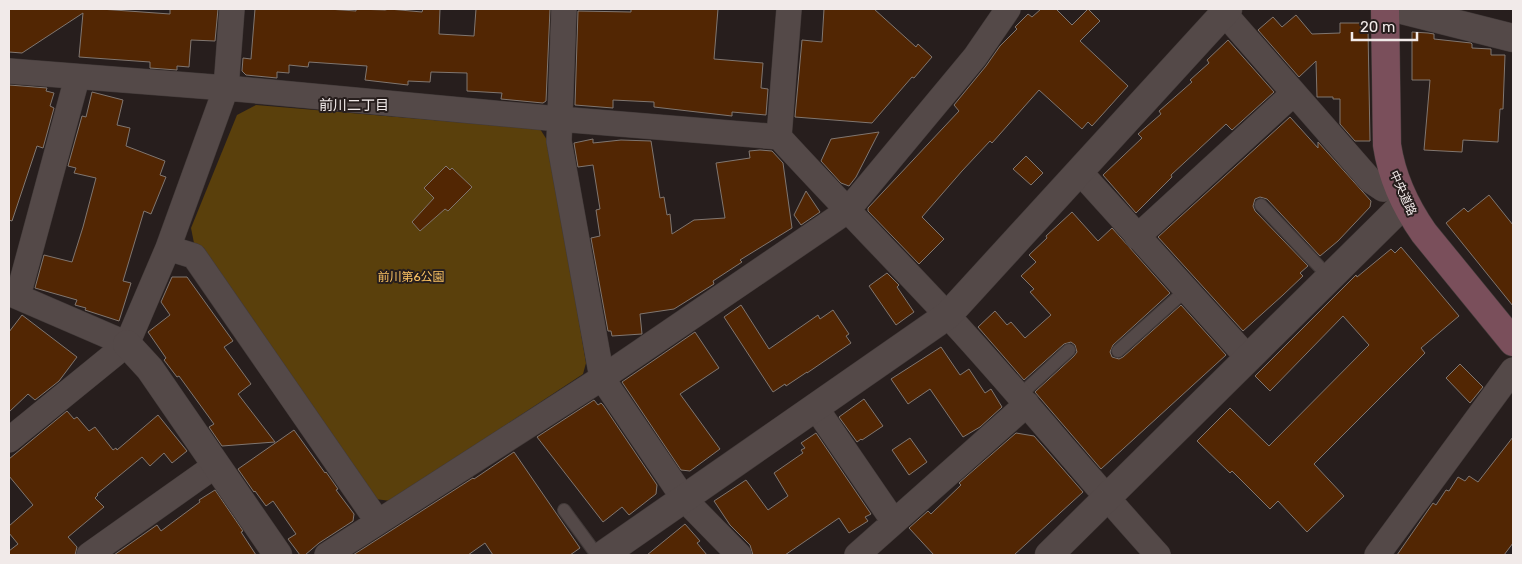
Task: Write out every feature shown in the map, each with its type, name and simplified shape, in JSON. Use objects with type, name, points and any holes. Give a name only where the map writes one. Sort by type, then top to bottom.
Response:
[{"type":"main road","name":"中央道路","points":[[1384,9],[1387,145],[1390,165],[1401,194],[1424,233],[1513,342]]},
{"type":"street","points":[[9,440],[126,344],[168,248],[226,88],[232,9]]},
{"type":"street","points":[[564,9],[559,141],[602,378],[684,500],[739,555]]},
{"type":"street","points":[[779,137],[789,9]]},
{"type":"street","points":[[327,555],[602,378],[846,210],[975,56],[1008,9]]},
{"type":"street","points":[[1398,9],[1513,38]]},
{"type":"street","points":[[603,555],[948,316],[1226,11],[1371,181],[1383,189],[1401,194],[1330,278],[1049,555]]},
{"type":"street","points":[[9,72],[226,88],[779,137],[948,316],[1024,400],[1106,499],[1158,555]]},
{"type":"street","points":[[77,78],[13,295],[126,344],[150,369],[278,555]]},
{"type":"street","points":[[1138,237],[1294,93]]},
{"type":"street","points":[[1079,171],[1249,359]]},
{"type":"street","points":[[168,248],[194,256],[378,522]]},
{"type":"street","points":[[1377,555],[1513,370]]},
{"type":"street","points":[[856,555],[894,522],[1024,400]]},
{"type":"street","points":[[816,408],[894,522]]},
{"type":"street","points":[[89,555],[216,465]]},
{"type":"lane","points":[[1261,204],[1330,278]]},
{"type":"lane","points":[[1118,351],[1186,290]]},
{"type":"lane","points":[[1024,400],[1069,350]]},
{"type":"lane","points":[[564,510],[597,555]]},
{"type":"green space","name":"前川第6公園","points":[[256,105],[540,129],[549,143],[586,363],[583,374],[391,501],[375,499],[194,243],[191,228],[237,115]]},
{"type":"building","points":[[9,9],[100,9],[170,14],[170,9],[218,9],[215,41],[191,40],[189,67],[177,66],[177,70],[150,68],[150,62],[79,57],[83,13],[22,53],[9,52]]},
{"type":"building","points":[[255,9],[356,11],[356,9],[389,9],[422,12],[423,9],[440,9],[439,34],[474,36],[476,9],[550,9],[546,101],[543,103],[501,99],[502,93],[467,91],[467,73],[431,72],[430,82],[408,81],[408,85],[365,80],[367,66],[309,62],[308,67],[289,65],[289,73],[277,72],[277,78],[246,75],[242,71],[243,58],[251,59]]},
{"type":"building","points":[[631,9],[718,9],[714,59],[763,63],[761,88],[768,89],[766,115],[732,112],[732,116],[654,107],[654,102],[613,100],[613,108],[575,105],[578,11],[631,12]]},
{"type":"building","points":[[824,9],[874,9],[916,47],[918,44],[932,57],[872,123],[795,117],[802,40],[822,42]]},
{"type":"building","points":[[1041,9],[1056,9],[1072,25],[1088,9],[1100,21],[1080,41],[1128,86],[1092,126],[1088,122],[1082,129],[1039,90],[992,143],[990,141],[962,171],[922,217],[944,239],[919,264],[868,211],[868,208],[959,111],[954,105],[1000,46],[1017,29],[1015,27],[1028,14],[1032,17]]},
{"type":"building","points":[[1296,15],[1312,34],[1340,33],[1340,23],[1361,23],[1361,30],[1368,30],[1370,141],[1355,141],[1340,124],[1340,99],[1317,97],[1316,61],[1299,77],[1258,30],[1273,17],[1282,27]]},
{"type":"building","points":[[1412,32],[1434,34],[1434,39],[1471,43],[1472,48],[1491,49],[1491,55],[1505,55],[1503,109],[1500,109],[1498,142],[1463,140],[1462,152],[1424,150],[1430,80],[1412,80]]},
{"type":"building","points":[[1228,40],[1274,92],[1232,130],[1226,124],[1171,175],[1172,177],[1136,213],[1103,175],[1142,138],[1138,134],[1161,114],[1159,111],[1192,82],[1190,80],[1209,63],[1207,60]]},
{"type":"building","points":[[9,85],[47,88],[46,91],[54,93],[50,106],[54,108],[43,148],[37,146],[12,221],[9,220]]},
{"type":"building","points":[[92,92],[123,100],[117,125],[130,128],[126,146],[165,161],[160,175],[166,177],[151,214],[144,211],[123,281],[131,283],[119,321],[75,305],[77,300],[35,288],[44,255],[72,262],[83,227],[96,178],[74,173],[76,168],[68,166],[82,116],[86,117]]},
{"type":"building","points":[[1290,117],[1318,148],[1318,142],[1371,201],[1370,207],[1338,241],[1320,256],[1267,199],[1260,197],[1255,199],[1253,206],[1255,211],[1308,266],[1300,273],[1303,276],[1243,331],[1158,237]]},
{"type":"building","points":[[879,132],[856,177],[849,186],[841,183],[821,161],[831,139]]},
{"type":"building","points":[[593,139],[593,143],[621,140],[651,141],[660,198],[664,197],[667,215],[670,214],[672,234],[694,220],[725,218],[716,163],[750,158],[749,151],[772,151],[783,163],[792,228],[740,260],[742,262],[713,281],[714,284],[674,309],[640,314],[642,334],[612,336],[611,331],[608,331],[591,238],[600,236],[596,210],[600,209],[593,165],[578,167],[574,143]]},
{"type":"building","points":[[1026,156],[1043,173],[1031,185],[1013,169]]},
{"type":"building","points":[[446,166],[450,170],[452,168],[472,187],[448,211],[445,209],[420,231],[412,222],[434,198],[424,188]]},
{"type":"building","points":[[806,191],[820,212],[801,225],[794,215]]},
{"type":"building","points":[[1489,195],[1513,225],[1513,306],[1446,223],[1464,208],[1468,212]]},
{"type":"building","points":[[1072,212],[1098,241],[1112,228],[1170,293],[1113,345],[1110,352],[1112,357],[1119,359],[1123,357],[1181,305],[1226,355],[1101,469],[1035,392],[1074,356],[1077,352],[1075,345],[1071,342],[1064,344],[1024,380],[978,327],[995,311],[1007,325],[1011,322],[1025,338],[1051,315],[1030,292],[1034,289],[1021,276],[1036,262],[1029,255]]},
{"type":"building","points":[[1401,247],[1459,316],[1421,348],[1425,353],[1314,464],[1344,496],[1307,532],[1278,501],[1270,509],[1232,471],[1230,473],[1197,441],[1230,408],[1269,446],[1369,345],[1343,316],[1270,391],[1255,376],[1356,275],[1357,277],[1391,249],[1395,253]]},
{"type":"building","points":[[887,273],[899,285],[897,287],[914,312],[896,325],[869,286]]},
{"type":"building","points":[[172,277],[187,277],[233,341],[224,347],[251,384],[238,394],[275,442],[222,446],[209,427],[214,424],[179,376],[177,377],[164,360],[166,358],[148,332],[170,315],[161,302]]},
{"type":"building","points":[[741,305],[769,349],[818,315],[820,319],[833,310],[849,334],[846,336],[851,343],[807,373],[773,392],[724,317]]},
{"type":"building","points":[[22,315],[77,357],[59,381],[35,400],[28,394],[9,412],[9,332]]},
{"type":"building","points":[[695,332],[719,368],[680,394],[720,449],[690,471],[681,470],[622,382]]},
{"type":"building","points":[[941,347],[960,375],[969,369],[985,393],[991,389],[1002,407],[980,427],[963,437],[930,389],[908,404],[891,379]]},
{"type":"building","points":[[1460,364],[1483,387],[1470,403],[1446,378]]},
{"type":"building","points":[[864,399],[883,426],[857,442],[839,417]]},
{"type":"building","points":[[594,400],[598,405],[601,403],[603,405],[657,485],[656,494],[629,515],[622,507],[603,522],[537,437]]},
{"type":"building","points":[[67,411],[74,419],[77,417],[89,431],[95,427],[113,450],[116,448],[117,450],[158,415],[187,451],[172,463],[164,453],[150,466],[142,457],[97,494],[95,498],[104,507],[68,537],[77,547],[75,555],[9,555],[9,551],[18,544],[9,533],[9,526],[33,505],[9,476],[9,459]]},
{"type":"building","points":[[294,430],[326,472],[338,489],[336,490],[354,514],[353,521],[319,543],[305,555],[300,555],[288,539],[296,534],[273,501],[266,506],[238,469]]},
{"type":"building","points":[[816,433],[871,514],[865,517],[868,521],[849,533],[839,518],[785,555],[753,555],[750,545],[730,525],[714,501],[746,480],[768,510],[788,496],[774,473],[803,453],[801,450],[805,448],[801,443]]},
{"type":"building","points":[[1016,433],[1034,436],[1083,492],[1014,555],[934,555],[909,528],[928,511],[931,514],[961,485],[959,483]]},
{"type":"building","points":[[1513,437],[1513,543],[1504,555],[1397,555],[1433,503],[1436,505],[1446,490],[1449,491],[1458,477],[1465,481],[1469,476],[1478,482]]},
{"type":"building","points":[[910,438],[927,462],[909,475],[892,450]]},
{"type":"building","points":[[514,452],[580,548],[570,555],[493,555],[485,543],[468,555],[353,555],[474,479]]},
{"type":"building","points":[[215,490],[243,531],[241,532],[256,555],[114,555],[157,525],[161,531],[200,502],[199,500]]},
{"type":"building","points":[[685,524],[700,541],[697,543],[707,555],[647,555]]},
{"type":"district","name":"前川二丁目","points":[[354,105]]}]
